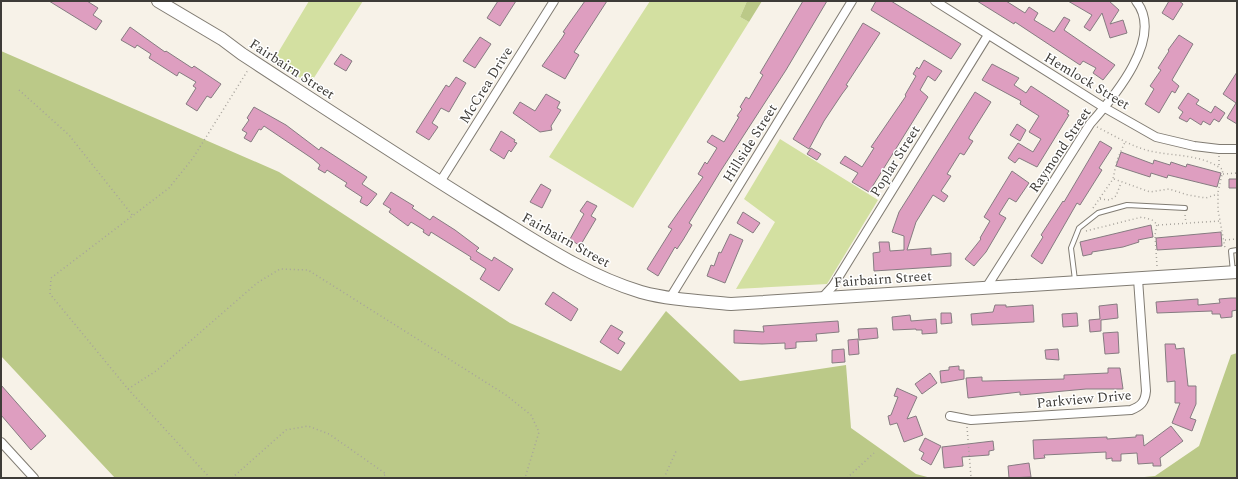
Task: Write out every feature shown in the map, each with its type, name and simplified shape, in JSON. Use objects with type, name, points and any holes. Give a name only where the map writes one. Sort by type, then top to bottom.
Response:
[{"type":"main road","name":"Fairbairn Street","points":[[158,1],[222,39],[253,62],[440,182],[561,257],[605,279],[641,292],[670,298],[731,304],[1235,272]]},
{"type":"street","name":"McCrea Drive","points":[[440,182],[554,1]]},
{"type":"street","name":"Hillside Street","points":[[670,298],[852,1]]},
{"type":"street","name":"Hemlock Street","points":[[935,1],[1105,108],[1156,137],[1194,146],[1219,149],[1237,149]]},
{"type":"street","name":"Raymond Street","points":[[986,288],[1090,124],[1105,108],[1140,55],[1145,31],[1142,11],[1137,1]]},
{"type":"street","name":"Poplar Street","points":[[822,298],[833,286],[988,35]]},
{"type":"street","name":"Parkview Drive","points":[[950,416],[966,420],[1131,410],[1140,406],[1145,400],[1146,391],[1138,279]]},
{"type":"street","points":[[1,442],[34,478]]},
{"type":"lane","points":[[1076,283],[1071,248],[1079,228],[1098,213],[1127,205],[1184,208]]},
{"type":"lane","points":[[1235,272],[1230,251],[1237,250]]},
{"type":"path","points":[[210,478],[128,389],[50,294],[51,278],[169,188],[193,158],[253,62]]},
{"type":"path","points":[[19,90],[69,134],[133,216]]},
{"type":"path","points":[[1090,124],[1125,141],[1155,152],[1200,158],[1214,162],[1223,170],[1218,194],[1220,221],[1225,240],[1226,254]]},
{"type":"path","points":[[1091,210],[1113,179],[1117,160],[1125,141]]},
{"type":"path","points":[[1223,174],[1237,173]]},
{"type":"path","points":[[1113,179],[1150,192],[1169,189],[1188,195],[1206,198],[1218,194]]},
{"type":"path","points":[[1100,199],[1110,200],[1116,196],[1122,183]]},
{"type":"path","points":[[1082,232],[1142,217],[1152,220],[1157,224],[1220,221]]},
{"type":"path","points":[[1157,224],[1155,234],[1157,266]]},
{"type":"path","points":[[1225,240],[1237,239]]},
{"type":"path","points":[[128,389],[156,371],[258,283],[280,269],[308,270],[506,395],[531,415],[539,432],[525,478]]},
{"type":"path","points":[[966,420],[971,477]]},
{"type":"path","points":[[232,478],[286,430],[308,426],[329,434],[386,474],[381,478]]},
{"type":"path","points":[[664,478],[677,449]]},
{"type":"path","points":[[847,478],[874,453]]},
{"type":"green space","points":[[309,1],[363,1],[310,84],[273,61]]},
{"type":"green space","points":[[650,1],[747,1],[740,17],[749,22],[633,208],[549,157]]},
{"type":"green space","points":[[747,1],[762,1],[749,22],[740,17]]},
{"type":"green space","points":[[1,51],[279,172],[510,323],[621,371],[666,311],[740,381],[846,365],[851,428],[916,474],[931,478],[115,478],[1,356]]},
{"type":"green space","points":[[780,139],[878,200],[827,284],[736,289],[775,222],[744,199]]},
{"type":"green space","points":[[1237,353],[1237,478],[1134,478],[1155,476],[1199,446],[1231,355]]},
{"type":"building","points":[[49,1],[87,1],[98,8],[93,15],[102,21],[96,30]]},
{"type":"building","points":[[498,1],[516,1],[500,26],[487,18]]},
{"type":"building","points":[[585,1],[607,1],[574,52],[579,55],[565,79],[542,66],[562,38],[565,33],[563,32]]},
{"type":"building","points":[[803,1],[827,1],[786,70],[689,223],[692,225],[683,240],[677,249],[675,247],[658,276],[647,269],[672,229],[668,227],[703,177],[698,174],[705,162],[707,164],[717,148],[707,142],[712,135],[724,142],[739,117],[737,116],[742,109],[740,107],[746,97],[749,99],[763,75],[760,73]]},
{"type":"building","points":[[876,1],[891,1],[961,44],[951,59],[871,10]]},
{"type":"building","points":[[977,1],[1006,1],[1025,13],[1029,7],[1038,13],[1034,20],[1054,32],[1064,17],[1070,20],[1064,30],[1115,65],[1103,80],[1093,73],[1096,68],[1083,61],[1080,65],[1015,22],[1014,24]]},
{"type":"building","points":[[1068,1],[1109,1],[1119,10],[1110,24],[1123,20],[1127,33],[1110,38],[1102,13],[1090,31],[1084,27],[1092,15]]},
{"type":"building","points":[[1169,1],[1179,1],[1183,4],[1173,20],[1162,13]]},
{"type":"building","points":[[863,23],[880,33],[846,85],[848,86],[824,121],[809,149],[793,139]]},
{"type":"building","points":[[130,27],[165,52],[166,51],[192,68],[194,66],[221,84],[211,98],[207,96],[197,111],[186,104],[196,88],[193,86],[196,82],[179,72],[177,76],[149,58],[151,54],[137,45],[135,48],[121,40]]},
{"type":"building","points":[[1179,35],[1193,44],[1172,80],[1179,86],[1175,93],[1172,91],[1159,113],[1145,104],[1154,89],[1150,86],[1161,70],[1158,68],[1169,51],[1168,50]]},
{"type":"building","points":[[480,37],[491,44],[475,68],[463,61]]},
{"type":"building","points":[[341,54],[352,61],[346,71],[334,64]]},
{"type":"building","points":[[924,60],[942,71],[935,81],[928,76],[920,90],[928,97],[869,192],[852,182],[858,173],[840,163],[845,156],[862,167],[874,148],[871,147],[906,96],[905,95],[916,76],[913,74],[917,67],[919,69]]},
{"type":"building","points":[[992,64],[1019,78],[1014,85],[1026,93],[1031,86],[1069,111],[1067,114],[1069,115],[1037,167],[1019,158],[1015,163],[1008,158],[1018,143],[1033,152],[1041,139],[1029,132],[1039,116],[1020,104],[1021,101],[982,80]]},
{"type":"building","points":[[1237,72],[1237,124],[1227,118],[1236,103],[1223,94]]},
{"type":"building","points":[[456,77],[466,83],[449,112],[441,108],[432,123],[438,127],[429,140],[416,132],[446,85],[449,87]]},
{"type":"building","points":[[975,92],[991,102],[969,137],[969,139],[973,141],[964,155],[960,153],[947,174],[951,176],[941,191],[948,196],[944,202],[933,195],[916,222],[907,250],[931,248],[931,255],[951,253],[951,266],[874,271],[873,253],[880,252],[879,242],[889,242],[890,251],[904,250],[904,236],[892,232],[899,212]]},
{"type":"building","points":[[1188,93],[1199,100],[1196,104],[1211,113],[1215,106],[1225,113],[1219,122],[1214,119],[1210,125],[1203,121],[1201,125],[1190,118],[1187,122],[1179,118],[1183,112],[1178,108]]},
{"type":"building","points":[[546,94],[560,102],[557,108],[561,110],[551,126],[552,130],[540,132],[513,113],[520,102],[535,111]]},
{"type":"building","points":[[254,107],[286,125],[319,150],[321,147],[367,177],[362,184],[377,194],[367,206],[360,202],[362,197],[345,186],[347,183],[327,170],[325,173],[318,169],[320,165],[313,159],[264,126],[261,130],[259,129],[251,142],[244,138],[247,133],[242,130],[249,120],[247,118]]},
{"type":"building","points":[[1017,124],[1026,130],[1020,141],[1010,135]]},
{"type":"building","points":[[501,131],[517,143],[511,152],[509,150],[504,159],[490,150]]},
{"type":"building","points":[[1100,141],[1112,148],[1099,168],[1102,170],[1080,205],[1077,203],[1042,264],[1031,256],[1043,237],[1041,235],[1063,201],[1064,202]]},
{"type":"building","points":[[811,148],[821,154],[817,160],[807,154]]},
{"type":"building","points":[[1121,152],[1153,164],[1154,160],[1170,165],[1171,162],[1186,167],[1187,164],[1221,173],[1217,187],[1168,175],[1167,178],[1151,173],[1150,177],[1116,166]]},
{"type":"building","points":[[1012,171],[1029,183],[1016,202],[1009,198],[999,214],[1006,218],[986,252],[974,266],[965,259],[981,239],[980,238],[990,221],[984,217]]},
{"type":"building","points":[[1229,179],[1237,179],[1237,188],[1229,188]]},
{"type":"building","points":[[541,184],[551,190],[542,208],[530,202]]},
{"type":"building","points":[[391,192],[414,206],[412,208],[430,220],[433,216],[455,230],[479,248],[476,251],[492,261],[494,257],[513,269],[499,291],[480,279],[486,269],[470,259],[471,257],[431,232],[429,236],[423,232],[424,230],[411,222],[408,226],[389,212],[391,209],[383,204]]},
{"type":"building","points":[[587,201],[597,206],[591,216],[596,219],[580,246],[570,239],[584,214],[580,211]]},
{"type":"building","points":[[743,212],[760,223],[753,233],[737,223]]},
{"type":"building","points":[[1151,225],[1153,237],[1138,240],[1139,242],[1123,247],[1092,252],[1092,254],[1083,256],[1080,242]]},
{"type":"building","points":[[1221,232],[1222,246],[1157,250],[1156,238]]},
{"type":"building","points":[[730,234],[743,240],[725,283],[707,276],[711,265],[714,266],[719,252],[721,253]]},
{"type":"building","points":[[553,292],[578,309],[571,321],[545,304]]},
{"type":"building","points":[[1237,298],[1237,310],[1232,311],[1232,317],[1221,318],[1220,314],[1212,314],[1212,311],[1157,313],[1156,302],[1198,299],[1198,305],[1220,303],[1219,299]]},
{"type":"building","points":[[1117,304],[1118,318],[1101,320],[1101,331],[1090,332],[1089,320],[1100,319],[1099,306]]},
{"type":"building","points":[[995,305],[1006,305],[1006,307],[1033,305],[1034,322],[972,325],[971,314],[993,312]]},
{"type":"building","points":[[941,313],[951,313],[952,323],[941,324]]},
{"type":"building","points":[[1077,313],[1078,326],[1063,327],[1062,314]]},
{"type":"building","points":[[910,315],[911,321],[936,319],[937,333],[922,334],[922,330],[916,329],[893,330],[892,317]]},
{"type":"building","points":[[838,321],[839,332],[816,334],[817,341],[796,342],[796,348],[785,349],[785,343],[734,343],[734,330],[764,332],[763,326]]},
{"type":"building","points":[[611,325],[623,332],[618,339],[625,343],[618,354],[600,342]]},
{"type":"building","points":[[877,328],[878,338],[859,340],[858,329]]},
{"type":"building","points":[[1118,332],[1119,353],[1105,354],[1103,333]]},
{"type":"building","points":[[858,339],[859,354],[849,355],[848,340]]},
{"type":"building","points":[[1165,344],[1175,344],[1176,349],[1184,348],[1188,386],[1196,386],[1196,404],[1190,418],[1196,420],[1192,431],[1172,423],[1180,403],[1175,403],[1175,381],[1167,382]]},
{"type":"building","points":[[844,349],[845,362],[832,363],[832,350]]},
{"type":"building","points":[[1058,349],[1059,360],[1046,359],[1045,350]]},
{"type":"building","points":[[959,366],[959,370],[964,370],[964,379],[941,383],[940,371],[949,370],[949,367]]},
{"type":"building","points":[[1108,368],[1120,368],[1123,389],[1086,389],[1020,395],[1020,392],[968,398],[966,378],[982,377],[982,381],[1064,379],[1064,375],[1108,373]]},
{"type":"building","points":[[930,373],[937,383],[922,394],[915,384]]},
{"type":"building","points":[[1,385],[46,436],[31,450],[1,415]]},
{"type":"building","points":[[897,388],[917,397],[907,419],[916,416],[923,435],[904,442],[897,423],[890,425],[888,416],[891,415],[898,397],[894,396]]},
{"type":"building","points":[[1171,426],[1183,441],[1160,458],[1161,466],[1153,466],[1153,463],[1138,464],[1137,453],[1121,454],[1121,461],[1112,461],[1112,458],[1106,459],[1106,452],[1044,455],[1045,458],[1034,459],[1033,440],[1107,437],[1107,439],[1136,437],[1136,435],[1143,435],[1144,446]]},
{"type":"building","points":[[925,438],[941,446],[931,465],[921,459],[924,453],[919,450]]},
{"type":"building","points":[[993,441],[994,450],[989,451],[989,455],[962,457],[963,466],[944,468],[942,447]]},
{"type":"building","points":[[1029,463],[1031,477],[1009,478],[1008,466]]}]
